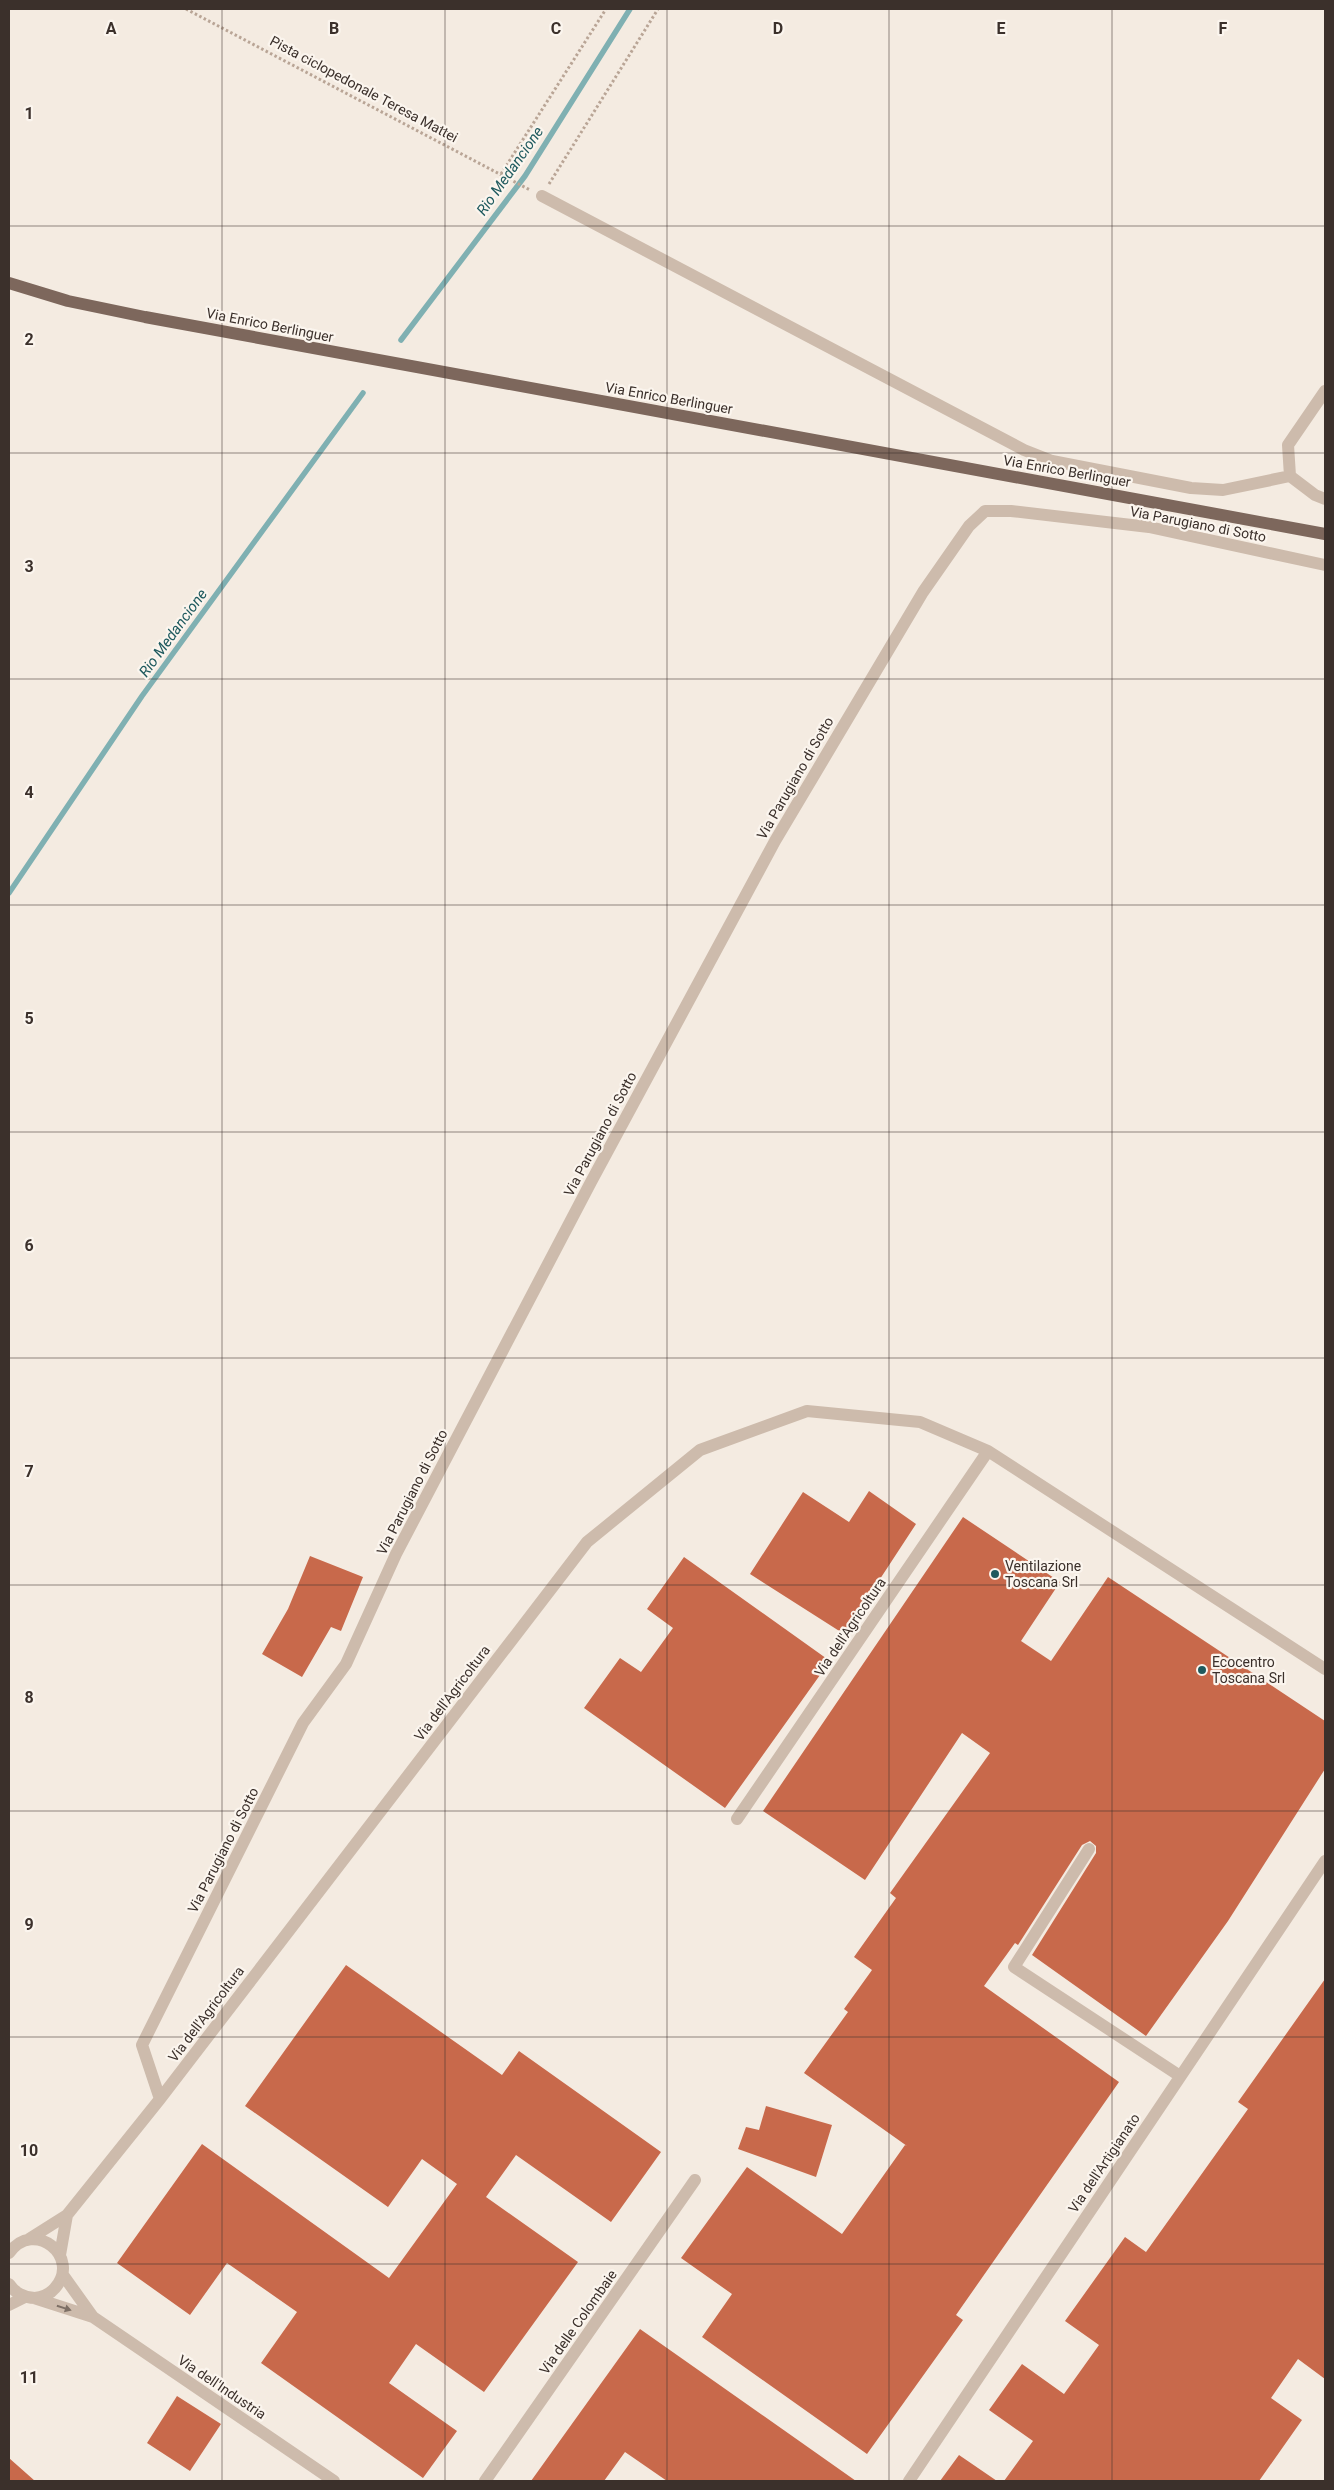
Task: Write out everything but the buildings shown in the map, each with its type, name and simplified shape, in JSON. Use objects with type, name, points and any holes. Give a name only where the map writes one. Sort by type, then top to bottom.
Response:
[{"type":"main road","name":"Via Enrico Berlinguer","points":[[9,283],[68,301],[145,317],[1325,534]]},
{"type":"street","points":[[537,193],[1024,450],[1052,461],[1191,488],[1223,490],[1290,476]]},
{"type":"street","points":[[1325,391],[1288,445],[1290,476],[1315,496],[1325,499]]},
{"type":"street","name":"Via Parugiano di Sotto","points":[[160,2099],[142,2045],[303,1723],[346,1664],[396,1554],[587,1190],[775,841],[922,592],[969,526],[985,511],[1011,511],[1149,527],[1325,566]]},
{"type":"street","name":"Via dell'Agricoltura","points":[[68,2215],[160,2099],[587,1542],[700,1450],[808,1411],[920,1422],[988,1451],[1325,1669]]},
{"type":"street","name":"Via dell'Agricoltura","points":[[737,1819],[988,1451]]},
{"type":"street","points":[[1089,1849],[1014,1966],[1180,2076]]},
{"type":"street","name":"Via dell'Artigianato","points":[[909,2481],[1325,1861]]},
{"type":"street","name":"Via delle Colombaie","points":[[484,2481],[695,2180]]},
{"type":"street","points":[[9,2253],[20,2242],[29,2239],[68,2215]]},
{"type":"street","points":[[9,2305],[52,2291],[63,2275],[60,2255],[68,2215]]},
{"type":"street","points":[[29,2239],[47,2242],[60,2255]]},
{"type":"street","name":"Via dell'Industria","points":[[63,2275],[93,2317]]},
{"type":"street","points":[[9,2284],[17,2293],[30,2297]]},
{"type":"street","name":"Via dell'Industria","points":[[30,2297],[93,2317],[334,2481]]},
{"type":"path","name":"Pista ciclopedonale Teresa Mattei","points":[[186,9],[537,193]]},
{"type":"path","points":[[501,174],[606,9]]},
{"type":"path","points":[[537,193],[658,9]]},
{"type":"waterway","name":"Rio Medancione","points":[[401,340],[525,176],[630,9]]},
{"type":"waterway","name":"Rio Medancione","points":[[9,893],[142,696],[363,393]]},
{"type":"place","name":"Ventilazione Toscana Srl","points":[[995,1574]]},
{"type":"place","name":"Ecocentro Toscana Srl","points":[[1202,1670]]}]
